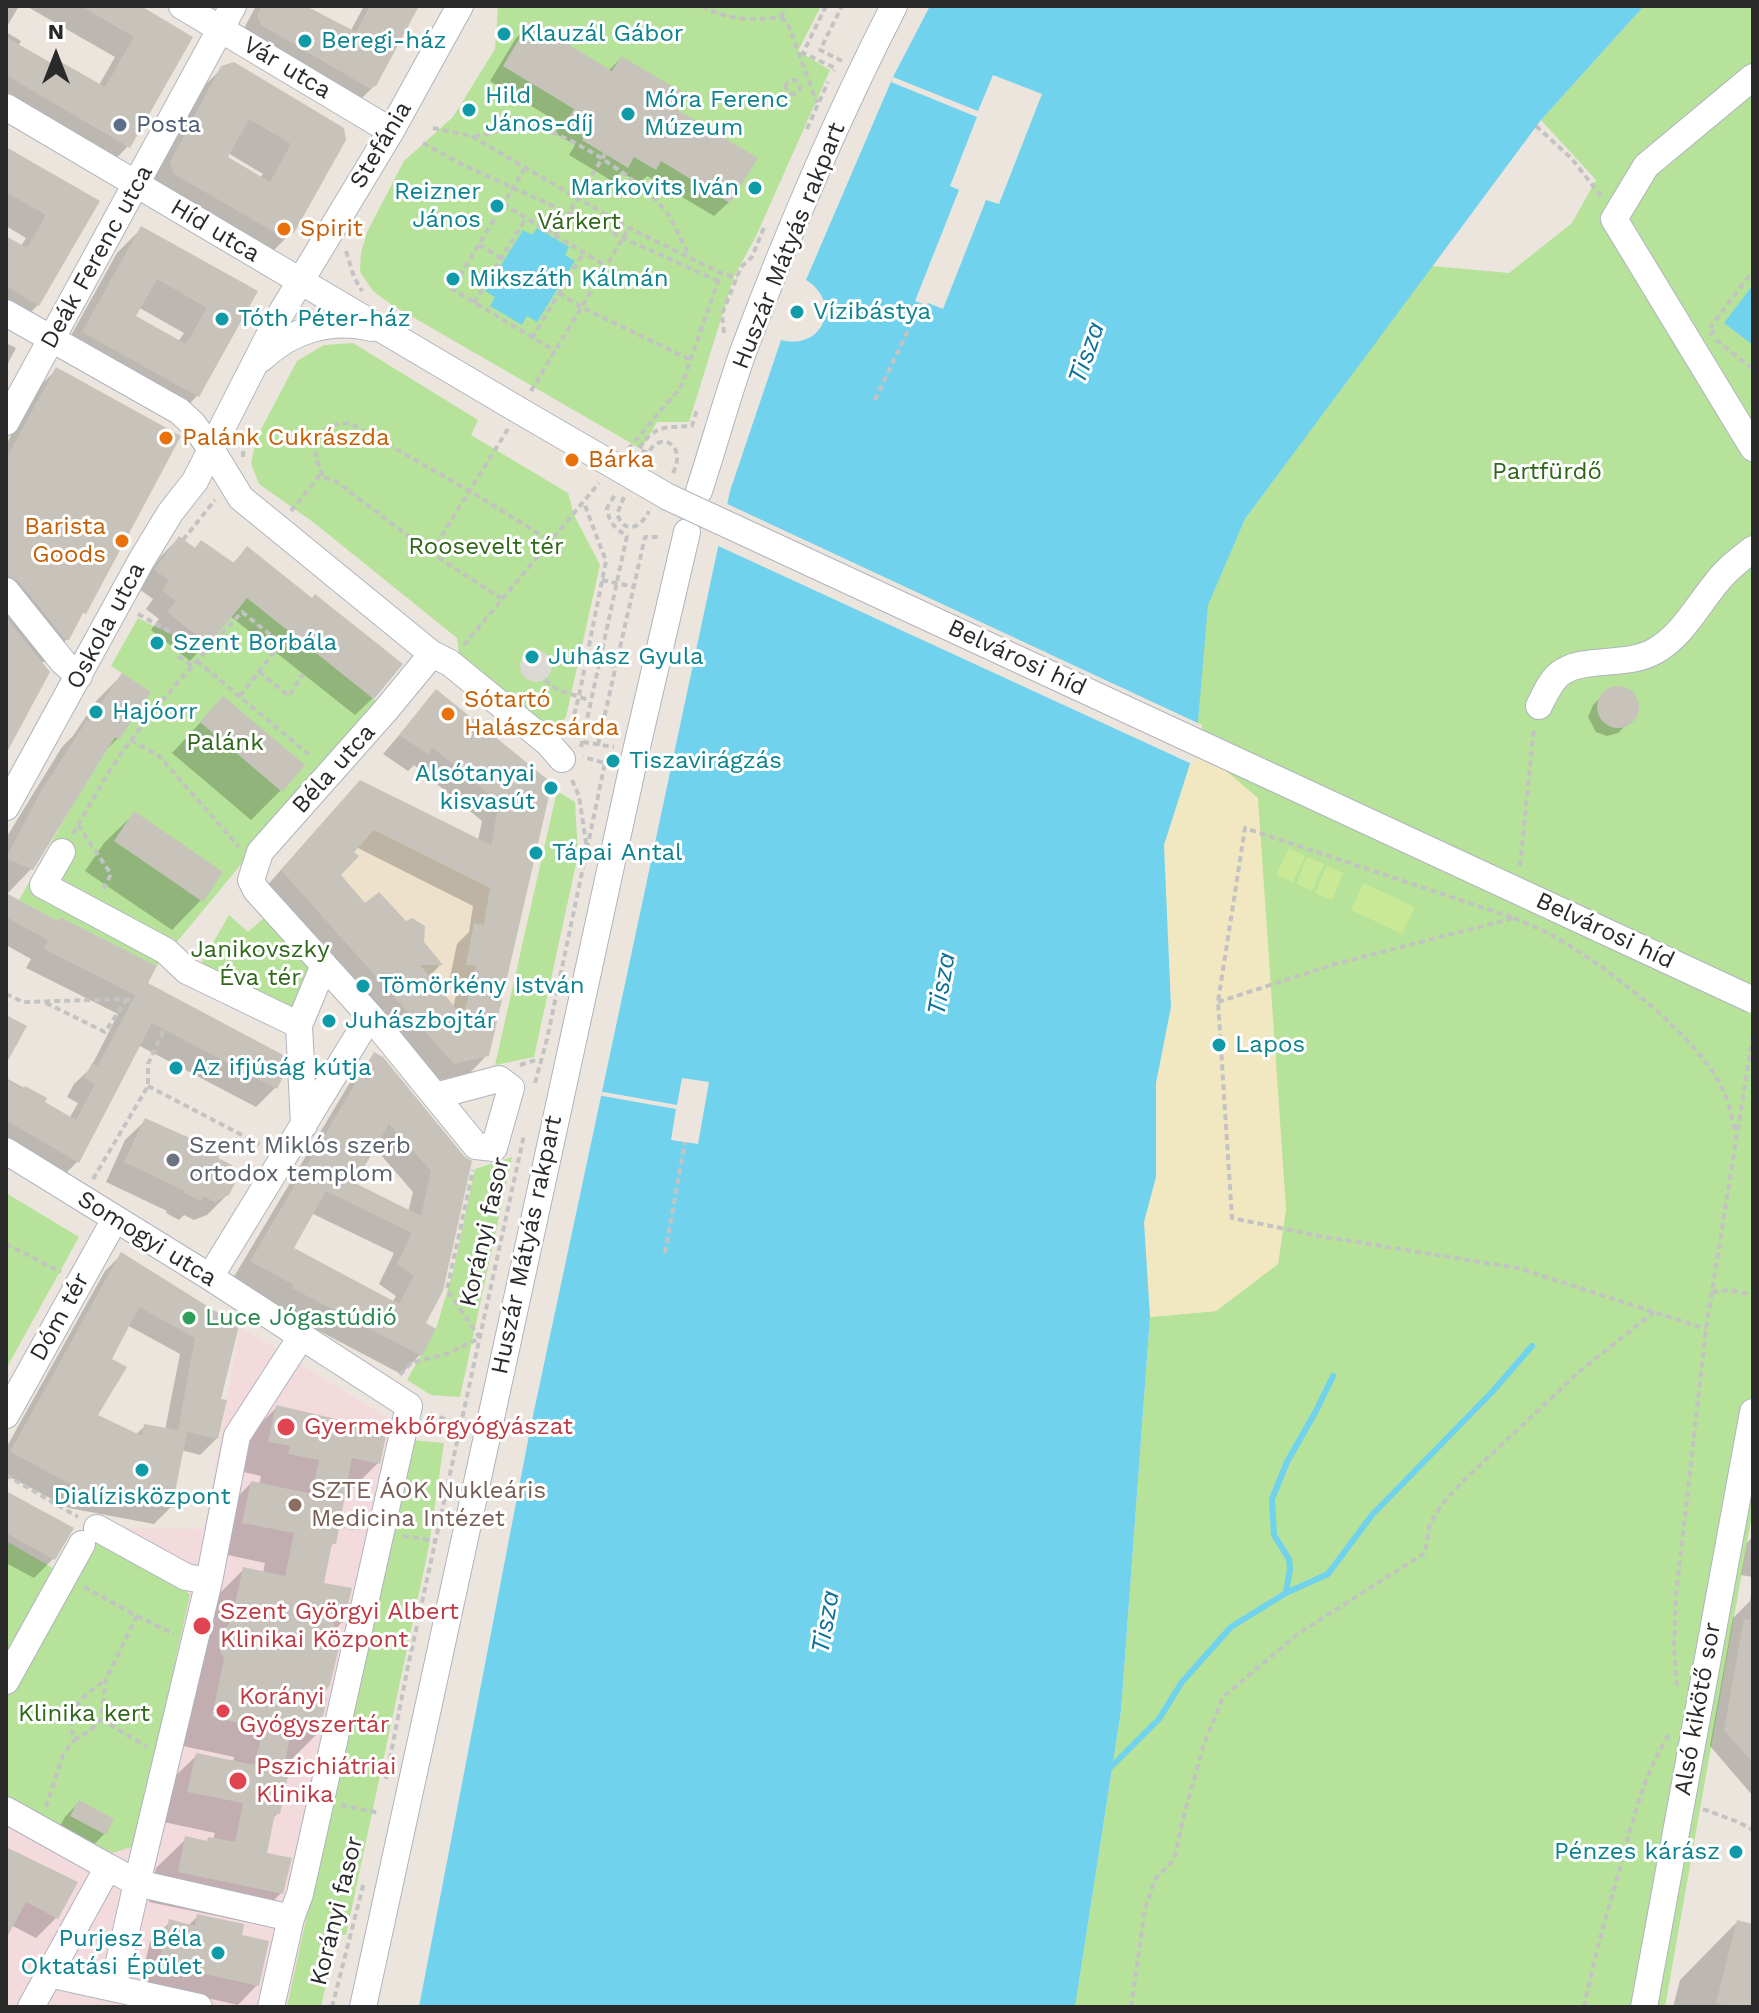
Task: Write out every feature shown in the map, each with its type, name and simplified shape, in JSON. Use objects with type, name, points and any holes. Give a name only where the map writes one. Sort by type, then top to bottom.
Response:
[{"type":"street","name":"Vár utca","points":[[182,6],[226,17],[391,131]]},
{"type":"street","name":"Stefánia","points":[[300,282],[391,131],[460,6]]},
{"type":"street","name":"Huszár Mátyás rakpart","points":[[699,491],[743,354],[861,70],[894,6]]},
{"type":"street","name":"Deák Ferenc utca","points":[[6,422],[226,17]]},
{"type":"street","points":[[1753,77],[1646,166],[1614,219],[1753,448]]},
{"type":"street","name":"Híd utca","points":[[6,107],[300,282]]},
{"type":"street","points":[[211,449],[300,282]]},
{"type":"street","name":"Belvárosi híd","points":[[300,282],[668,497],[1753,1000]]},
{"type":"street","points":[[6,313],[179,411],[211,449],[241,498],[432,654],[463,673],[548,743],[572,751]]},
{"type":"street","points":[[256,363],[285,340],[330,324],[357,324],[383,330]]},
{"type":"street","name":"Oskola utca","points":[[6,807],[141,561],[170,513],[195,481],[211,449]]},
{"type":"street","name":"Huszár Mátyás rakpart","points":[[363,2007],[558,1103],[686,534]]},
{"type":"street","points":[[1539,706],[1549,686],[1562,671],[1628,661],[1652,653],[1668,643],[1729,568],[1753,549]]},
{"type":"street","points":[[6,591],[63,662],[79,676]]},
{"type":"street","name":"Béla utca","points":[[324,965],[256,890],[251,880],[252,871],[260,852],[432,654]]},
{"type":"street","points":[[62,852],[43,885],[166,951],[187,971],[299,1025]]},
{"type":"street","points":[[304,1125],[299,1025],[324,965],[435,1096],[476,1153],[494,1148],[511,1088],[499,1079],[435,1096]]},
{"type":"street","points":[[210,1277],[370,1016]]},
{"type":"street","name":"Somogyi utca","points":[[6,1151],[210,1277],[409,1406]]},
{"type":"street","name":"Dóm tér","points":[[6,1415],[115,1219]]},
{"type":"street","points":[[113,1988],[195,1644],[237,1436],[301,1337]]},
{"type":"street","points":[[271,2007],[291,1918],[300,1894],[409,1406]]},
{"type":"street","name":"Alsó kikötő sor","points":[[1644,2007],[1753,1412]]},
{"type":"street","points":[[6,1681],[64,1577],[86,1529],[186,1577],[209,1581]]},
{"type":"street","points":[[6,1810],[137,1883],[291,1918]]},
{"type":"street","points":[[31,2007],[108,1867]]},
{"type":"street","points":[[49,1974],[199,2007]]},
{"type":"path","points":[[702,6],[736,18],[781,17]]},
{"type":"path","points":[[781,17],[786,6]]},
{"type":"path","points":[[801,53],[826,6]]},
{"type":"path","points":[[820,50],[842,6]]},
{"type":"path","points":[[781,17],[788,24],[801,53],[818,103]]},
{"type":"path","points":[[807,44],[861,70]]},
{"type":"path","points":[[801,53],[835,68],[806,131]]},
{"type":"path","points":[[800,84],[809,82]]},
{"type":"path","points":[[471,136],[519,126],[532,126],[556,134],[649,192],[667,213],[692,257]]},
{"type":"path","points":[[1536,126],[1596,186],[1614,219]]},
{"type":"path","points":[[433,128],[471,136],[577,198],[737,278]]},
{"type":"path","points":[[423,143],[718,281]]},
{"type":"path","points":[[555,235],[605,154]]},
{"type":"path","points":[[525,168],[452,289],[555,351]]},
{"type":"path","points":[[503,204],[606,266]]},
{"type":"path","points":[[719,346],[724,333],[722,314],[741,267],[752,257],[770,215]]},
{"type":"path","points":[[474,303],[526,218]]},
{"type":"path","points":[[479,245],[501,258]]},
{"type":"path","points":[[532,338],[584,252]]},
{"type":"path","points":[[1753,271],[1711,326],[1715,329],[1710,336],[1753,369]]},
{"type":"path","points":[[559,293],[581,307],[691,360]]},
{"type":"path","points":[[875,400],[921,303]]},
{"type":"path","points":[[669,481],[678,463],[675,448],[667,443],[653,445],[648,453],[639,449],[646,432],[692,426],[701,399]]},
{"type":"path","points":[[323,476],[315,459],[316,442],[322,431],[332,424],[350,423],[470,491],[550,541]]},
{"type":"path","points":[[184,539],[243,464],[243,441],[247,430]]},
{"type":"path","points":[[277,529],[319,476],[323,476],[337,482],[431,553],[501,598]]},
{"type":"path","points":[[572,751],[590,700],[627,536],[609,520],[607,508],[615,492],[624,497],[617,514],[620,523],[627,528],[636,528],[644,522],[650,509]]},
{"type":"path","points":[[583,502],[606,561],[579,696],[572,751],[583,838],[588,851]]},
{"type":"path","points":[[598,745],[645,537],[686,534]]},
{"type":"path","points":[[602,580],[634,587]]},
{"type":"path","points":[[104,919],[103,889],[111,874],[78,825],[100,785],[131,740],[242,612],[287,648]]},
{"type":"path","points":[[135,613],[193,644],[197,639]]},
{"type":"path","points":[[177,636],[179,657],[195,664],[240,696],[321,765]]},
{"type":"path","points":[[240,696],[281,643]]},
{"type":"path","points":[[598,663],[615,666]]},
{"type":"path","points":[[259,672],[289,696],[303,674]]},
{"type":"path","points":[[545,680],[556,689],[590,700]]},
{"type":"path","points":[[131,740],[159,756],[246,854]]},
{"type":"path","points":[[572,751],[598,745],[611,747]]},
{"type":"path","points":[[533,1093],[605,763],[572,751]]},
{"type":"path","points":[[1218,1002],[1335,964],[1514,918],[1245,828],[1218,1002],[1232,1218],[1319,1236],[1518,1268],[1706,1329]]},
{"type":"path","points":[[6,994],[23,1002],[127,999],[137,1004]]},
{"type":"path","points":[[44,1002],[105,1032],[127,999]]},
{"type":"path","points":[[82,1198],[148,1086],[148,1064],[164,1030]]},
{"type":"path","points":[[1674,1648],[1676,1596],[1706,1329],[1753,1034]]},
{"type":"path","points":[[1745,1075],[1753,1076]]},
{"type":"path","points":[[148,1086],[285,1157]]},
{"type":"path","name":"Korányi fasor","points":[[386,1783],[524,1134]]},
{"type":"path","points":[[665,1253],[685,1142]]},
{"type":"path","points":[[386,1392],[411,1363],[446,1354],[480,1338],[447,1290],[476,1153]]},
{"type":"path","points":[[6,1244],[44,1264]]},
{"type":"path","points":[[1712,1292],[1728,1290],[1753,1295]]},
{"type":"path","points":[[1131,2007],[1145,1909],[1155,1879],[1174,1860],[1204,1744],[1223,1697],[1299,1633],[1425,1553],[1430,1524],[1442,1504],[1462,1482],[1580,1371],[1654,1312]]},
{"type":"path","points":[[409,1406],[460,1424]]},
{"type":"path","points":[[6,1475],[86,1529]]},
{"type":"path","points":[[64,1577],[195,1644]]},
{"type":"path","points":[[39,1828],[63,1755],[74,1740],[90,1731],[101,1719],[106,1679],[137,1616]]},
{"type":"path","points":[[74,1740],[70,1726],[73,1710],[106,1679]]},
{"type":"path","points":[[101,1719],[149,1749]]},
{"type":"path","points":[[1584,2007],[1592,1966],[1640,1794],[1660,1748],[1674,1726]]},
{"type":"path","points":[[1682,1802],[1753,1830]]},
{"type":"path","name":"Korányi fasor","points":[[377,1827],[380,1813]]},
{"type":"path","name":"Korányi fasor","points":[[331,2005],[366,1872]]},
{"type":"shaded area","points":[[536,650],[547,655],[552,666],[547,677],[536,682],[525,677],[520,666],[525,655]]},
{"type":"shaded area","points":[[360,780],[490,844],[494,827],[540,836],[489,1056],[454,1064],[281,870]]},
{"type":"shaded area","name":"Szent Györgyi Albert Klinikai Központ","points":[[240,1327],[412,1433],[287,2007],[6,2007],[6,1676],[91,1528],[204,1529]]},
{"type":"green space","name":"Várkert","points":[[498,6],[821,6],[798,51],[830,70],[757,234],[734,277],[689,422],[657,422],[641,449],[392,305],[373,291],[360,272],[367,232],[404,161],[453,117],[495,49]]},
{"type":"green space","name":"Partfürdő","points":[[1644,6],[1753,6],[1753,1510],[1665,2007],[1075,2007],[1121,1711],[1150,1317],[1216,1311],[1278,1264],[1286,1208],[1196,745],[1207,605],[1245,519],[1432,266],[1509,273],[1572,223],[1596,180],[1541,120]]},
{"type":"green space","name":"Roosevelt tér","points":[[353,343],[478,420],[471,435],[568,493],[574,515],[600,565],[566,717],[552,734],[460,660],[457,638],[313,522],[259,484],[251,463],[257,437],[297,361],[324,345]]},
{"type":"green space","name":"Palánk","points":[[244,587],[253,602],[376,701],[157,966],[19,900],[115,737],[119,739],[150,692],[111,666],[138,618],[204,651],[245,600]]},
{"type":"green space","points":[[557,791],[575,802],[578,855],[534,1057],[495,1065]]},
{"type":"green space","points":[[1289,848],[1305,856],[1293,882],[1276,875]]},
{"type":"green space","points":[[1307,857],[1324,864],[1312,891],[1296,884]]},
{"type":"green space","points":[[1327,866],[1343,873],[1332,900],[1315,893]]},
{"type":"green space","points":[[1363,883],[1415,907],[1402,934],[1351,910]]},
{"type":"green space","name":"Janikovszky Éva tér","points":[[229,915],[248,932],[264,918],[308,967],[312,979],[293,1009],[198,969]]},
{"type":"green space","points":[[512,1157],[460,1397],[431,1395],[407,1380],[436,1329],[453,1272],[475,1169]]},
{"type":"green space","points":[[6,1193],[79,1237],[6,1369]]},
{"type":"green space","points":[[410,1440],[444,1443],[429,1546],[346,1935],[337,1934],[321,2007],[287,2007]]},
{"type":"green space","name":"Klinika kert","points":[[91,1539],[190,1594],[135,1846],[112,1853],[6,1795],[6,1697]]},
{"type":"green space","points":[[6,1541],[58,1571],[12,1654],[6,1650]]},
{"type":"sand","name":"Lapos","points":[[1196,745],[1258,798],[1286,1208],[1278,1264],[1216,1311],[1150,1317],[1144,1222],[1156,1177],[1156,1083],[1171,1007],[1164,845]]},
{"type":"water","name":"Tisza","points":[[930,6],[1644,6],[1541,120],[1245,519],[1208,605],[1196,745],[1164,845],[1171,1007],[1156,1083],[1156,1177],[1144,1222],[1150,1317],[1121,1711],[1075,2007],[419,2007],[531,1425],[730,491],[781,340],[796,342],[808,338],[823,323],[824,301],[806,280],[893,77]]},
{"type":"water","points":[[537,228],[569,247],[565,255],[575,261],[537,322],[527,316],[522,325],[490,306],[495,297],[485,291],[523,230],[532,235]]},
{"type":"water","points":[[1753,285],[1753,345],[1724,323]]},
{"type":"pier","points":[[993,75],[1042,94],[999,204],[986,200],[943,309],[928,303],[926,305],[915,301],[959,190],[950,186],[977,117],[891,82],[893,77],[978,111]]},
{"type":"pier","points":[[723,502],[1202,725],[1194,765],[714,544]]},
{"type":"pier","points":[[682,1078],[709,1082],[698,1144],[671,1140],[676,1109],[597,1095],[598,1091],[677,1105]]},
{"type":"building","points":[[81,6],[141,6],[193,37],[130,148],[6,75],[6,37],[53,64],[56,59],[105,87],[134,37]]},
{"type":"building","points":[[262,6],[306,6],[356,32],[370,6],[419,6],[376,86],[369,88],[261,25],[257,15]]},
{"type":"building","name":"Móra Ferenc Múzeum","points":[[530,21],[612,71],[621,56],[685,94],[676,109],[758,158],[730,203],[661,161],[656,170],[634,157],[628,168],[582,140],[588,130],[569,118],[574,109],[503,66]]},
{"type":"building","points":[[234,62],[344,128],[346,140],[294,233],[281,236],[174,174],[170,162],[221,66]],"holes":[[[249,119],[291,144],[270,182],[228,157]]]},
{"type":"building","points":[[6,147],[100,201],[39,306],[6,286],[6,236],[27,248],[46,215],[6,192]]},
{"type":"building","points":[[141,226],[258,291],[199,397],[82,332]],"holes":[[[157,279],[207,308],[186,344],[136,316]]]},
{"type":"building","points":[[56,367],[181,436],[69,640],[18,581],[6,575],[6,459]]},
{"type":"building","points":[[179,536],[195,548],[201,540],[234,563],[247,546],[312,598],[315,594],[403,664],[374,699],[247,598],[209,645],[167,612],[176,601],[162,590],[169,580],[154,570]]},
{"type":"building","points":[[6,617],[50,672],[6,754]]},
{"type":"building","points":[[122,673],[151,692],[119,740],[115,737],[33,870],[6,858],[40,793]]},
{"type":"building","points":[[1618,686],[1633,692],[1639,707],[1633,722],[1618,728],[1603,722],[1597,707],[1603,692]]},
{"type":"building","points":[[436,689],[552,783],[489,1056],[454,1064],[281,870],[360,780],[491,845],[499,802],[433,748],[428,754],[399,735]],"holes":[[[374,830],[490,888],[484,925],[474,923],[466,965],[476,965],[463,1017],[420,965],[443,965],[424,942],[425,926],[412,918],[406,921],[379,892],[365,903],[341,875],[359,856],[354,852]]]},
{"type":"building","points":[[223,696],[305,765],[282,792],[200,722]]},
{"type":"building","points":[[134,811],[223,872],[203,902],[114,841]]},
{"type":"building","points":[[6,893],[58,921],[60,917],[157,966],[148,983],[285,1056],[285,1073],[277,1089],[152,1023],[79,1163],[6,1120],[6,1079],[47,1098],[45,1102],[76,1120],[95,1084],[84,1078],[92,1063],[98,1066],[135,995],[44,949],[48,940],[6,917]]},
{"type":"building","points":[[6,1015],[27,1026],[6,1064]]},
{"type":"building","points":[[374,1052],[383,1057],[464,1156],[472,1161],[443,1291],[426,1323],[436,1329],[422,1356],[292,1288],[294,1285],[250,1261]],"holes":[[[389,1124],[431,1171],[421,1216],[355,1183]],[[326,1191],[412,1233],[397,1264],[414,1276],[399,1304],[294,1248]]]},
{"type":"building","name":"Szent Miklós szerb ortodox templom","points":[[145,1118],[221,1152],[218,1158],[232,1165],[236,1181],[229,1195],[215,1202],[203,1196],[201,1201],[124,1162]]},
{"type":"building","points":[[121,1252],[239,1326],[221,1399],[227,1400],[218,1439],[187,1432],[172,1508],[86,1492],[10,1452]],"holes":[[[139,1307],[195,1338],[178,1430],[144,1424],[142,1436],[98,1415],[127,1367],[112,1359]]]},
{"type":"building","points":[[276,1405],[387,1431],[380,1464],[352,1458],[336,1544],[332,1544],[324,1583],[352,1588],[344,1623],[333,1621],[340,1643],[330,1685],[321,1697],[327,1698],[319,1734],[292,1729],[283,1770],[289,1771],[280,1814],[275,1813],[267,1853],[292,1858],[283,1894],[178,1872],[185,1836],[235,1842],[243,1803],[187,1792],[196,1753],[255,1765],[263,1728],[212,1717],[224,1658],[220,1652],[220,1637],[232,1619],[243,1567],[285,1576],[294,1533],[242,1523],[251,1481],[312,1494],[319,1460],[288,1454],[290,1446],[268,1442]]},
{"type":"building","points":[[6,1491],[74,1528],[55,1560],[6,1533]]},
{"type":"building","points":[[1744,1619],[1753,1620],[1753,1763],[1724,1730]]},
{"type":"building","points":[[79,1800],[114,1819],[106,1835],[70,1816]]},
{"type":"building","points":[[6,1847],[78,1882],[58,1919],[26,1902],[6,1939]]},
{"type":"building","name":"Purjesz Béla Oktatási Épület","points":[[197,1914],[244,1924],[242,1935],[269,1941],[259,1986],[159,1964],[169,1919],[195,1926]]},
{"type":"building","points":[[1737,1920],[1753,1924],[1753,2007],[1716,2003]]},
{"type":"waterway","points":[[1107,1771],[1159,1719],[1182,1682],[1231,1627],[1286,1593],[1328,1574],[1372,1515],[1493,1391],[1532,1346]]},
{"type":"waterway","points":[[1286,1592],[1289,1559],[1274,1535],[1272,1499],[1287,1462],[1333,1376]]},
{"type":"place","name":"Klauzál Gábor","points":[[504,34]]},
{"type":"place","name":"Beregi-ház","points":[[305,41]]},
{"type":"place","name":"Hild János-díj","points":[[469,110]]},
{"type":"place","name":"Móra Ferenc Múzeum","points":[[628,114]]},
{"type":"place","name":"Posta","points":[[120,125]]},
{"type":"place","name":"Markovits Iván","points":[[755,188]]},
{"type":"place","name":"Reizner János","points":[[497,206]]},
{"type":"place","name":"Spirit","points":[[284,229]]},
{"type":"place","name":"Mikszáth Kálmán","points":[[453,279]]},
{"type":"place","name":"Vízibástya","points":[[797,312]]},
{"type":"place","name":"Tóth Péter-ház","points":[[222,319]]},
{"type":"place","name":"Palánk Cukrászda","points":[[166,438]]},
{"type":"place","name":"Bárka","points":[[572,460]]},
{"type":"place","name":"Barista Goods","points":[[122,541]]},
{"type":"place","name":"Szent Borbála","points":[[157,643]]},
{"type":"place","name":"Juhász Gyula","points":[[532,657]]},
{"type":"place","name":"Hajóorr","points":[[96,712]]},
{"type":"place","name":"Sótartó Halászcsárda","points":[[448,714]]},
{"type":"place","name":"Tiszavirágzás","points":[[613,761]]},
{"type":"place","name":"Alsótanyai kisvasút","points":[[551,788]]},
{"type":"place","name":"Tápai Antal","points":[[536,853]]},
{"type":"place","name":"Tömörkény István","points":[[363,986]]},
{"type":"place","name":"Juhászbojtár","points":[[329,1021]]},
{"type":"place","name":"Lapos","points":[[1219,1045]]},
{"type":"place","name":"Az ifjúság kútja","points":[[176,1068]]},
{"type":"place","name":"Szent Miklós szerb ortodox templom","points":[[173,1160]]},
{"type":"place","name":"Luce Jógastúdió","points":[[189,1318]]},
{"type":"place","name":"Gyermekbőrgyógyászat","points":[[286,1427]]},
{"type":"place","name":"Dialízisközpont","points":[[142,1470]]},
{"type":"place","name":"SZTE ÁOK Nukleáris Medicina Intézet","points":[[295,1505]]},
{"type":"place","name":"Szent Györgyi Albert Klinikai Központ","points":[[202,1626]]},
{"type":"place","name":"Korányi Gyógyszertár","points":[[223,1711]]},
{"type":"place","name":"Pszichiátriai Klinika","points":[[238,1781]]},
{"type":"place","name":"Pénzes kárász","points":[[1736,1852]]},
{"type":"place","name":"Purjesz Béla Oktatási Épület","points":[[218,1953]]}]
